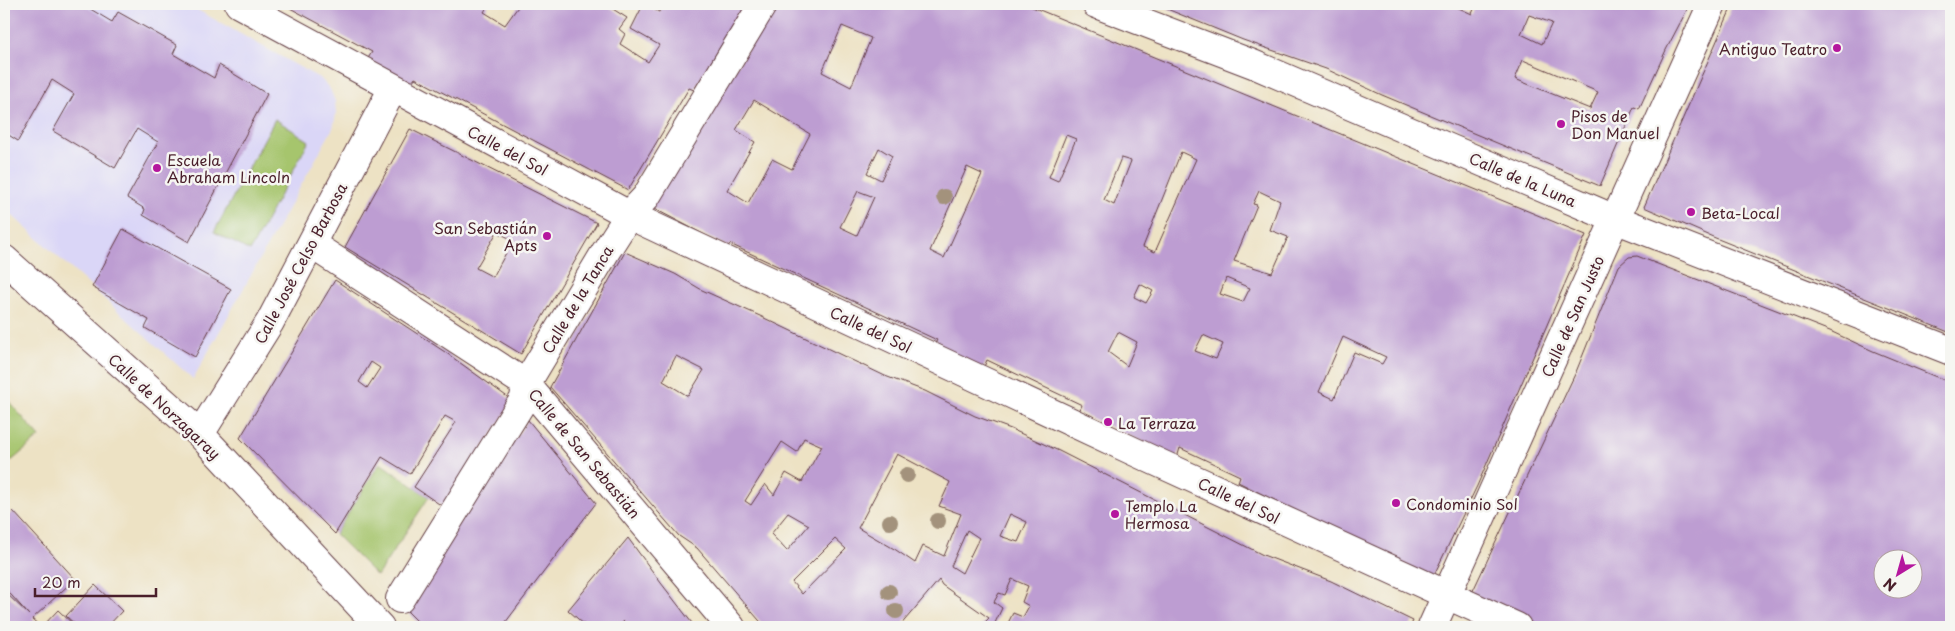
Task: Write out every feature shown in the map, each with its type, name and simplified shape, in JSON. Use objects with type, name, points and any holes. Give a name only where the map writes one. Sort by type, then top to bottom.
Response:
[{"type":"street","name":"Calle del Sol","points":[[239,4],[629,215],[1133,452],[1517,627]]},
{"type":"street","name":"Calle de la Tanca","points":[[400,599],[524,399],[526,384],[579,294],[629,215],[646,197],[763,4]]},
{"type":"street","name":"Calle de la Luna","points":[[1096,4],[1252,64],[1616,219],[1951,352]]},
{"type":"street","name":"Calle de San Justo","points":[[1432,627],[1712,4]]},
{"type":"street","name":"Calle José Celso Barbosa","points":[[200,434],[270,322],[392,88]]},
{"type":"street","name":"Calle de San Sebastián","points":[[311,244],[526,384],[731,627]]},
{"type":"street","name":"Calle de Norzagaray","points":[[4,259],[200,434],[380,627]]},
{"type":"shaded area","name":"Escuela Abraham Lincoln","points":[[4,4],[187,4],[321,79],[330,89],[335,101],[336,114],[333,128],[193,379],[4,208]]},
{"type":"green space","points":[[275,119],[309,141],[250,251],[214,232]]},
{"type":"green space","points":[[4,396],[40,437],[4,467]]},
{"type":"green space","points":[[380,463],[429,497],[377,576],[335,534]]},
{"type":"building","points":[[5,4],[82,4],[112,22],[118,12],[177,45],[173,54],[214,78],[219,65],[267,94],[189,242],[143,215],[145,209],[127,198],[158,142],[137,129],[115,168],[53,131],[74,94],[52,80],[18,141],[4,132]]},
{"type":"building","points":[[293,4],[489,4],[484,12],[505,25],[520,4],[605,4],[627,18],[619,29],[625,34],[620,44],[648,62],[659,45],[631,29],[643,5],[659,12],[663,4],[746,4],[694,90],[689,88],[628,190],[415,78],[410,85],[367,60],[372,52],[290,8]]},
{"type":"building","points":[[775,4],[1025,4],[1586,235],[1477,486],[1432,579],[1238,482],[1240,476],[1180,448],[1177,458],[1079,412],[1082,405],[987,360],[982,371],[932,349],[937,340],[730,244],[728,247],[651,207]],"holes":[[[842,26],[871,38],[851,87],[822,72]],[[754,100],[810,134],[792,169],[772,159],[748,203],[727,190],[755,142],[736,130]],[[1066,135],[1076,139],[1058,181],[1049,177]],[[879,148],[892,156],[881,180],[867,173]],[[1181,152],[1196,159],[1155,252],[1143,247]],[[1121,158],[1131,161],[1114,205],[1104,200]],[[967,167],[982,174],[944,258],[930,251]],[[858,191],[874,197],[857,235],[840,227]],[[1259,191],[1280,201],[1270,230],[1288,237],[1272,273],[1234,261],[1257,205],[1253,204]],[[1226,278],[1250,288],[1243,302],[1220,294]],[[1140,284],[1153,291],[1146,303],[1134,297]],[[1118,332],[1137,342],[1127,366],[1108,352]],[[1203,335],[1223,344],[1216,359],[1195,351]],[[1343,337],[1386,357],[1382,364],[1354,352],[1334,399],[1319,392]]]},
{"type":"building","points":[[1170,4],[1450,4],[1472,14],[1476,4],[1690,4],[1639,109],[1634,107],[1600,186],[1382,95],[1326,69],[1243,40],[1167,9]],"holes":[[[1529,15],[1552,23],[1542,44],[1521,34]],[[1523,60],[1598,92],[1590,109],[1515,79]]]},
{"type":"building","points":[[1733,4],[1951,4],[1951,333],[1713,237],[1644,207]]},
{"type":"building","points":[[410,129],[597,223],[521,354],[345,247]],"holes":[[[497,232],[513,240],[493,277],[476,268]]]},
{"type":"building","points":[[123,229],[231,289],[195,357],[145,328],[149,320],[92,287]]},
{"type":"building","points":[[625,252],[675,274],[702,290],[885,376],[925,391],[975,416],[1011,429],[1059,451],[1263,555],[1331,581],[1413,621],[1410,627],[1006,627],[1013,613],[1023,617],[1029,606],[1022,602],[1028,586],[1012,579],[1005,595],[999,593],[994,602],[1002,608],[995,623],[1001,627],[980,627],[989,618],[942,585],[939,580],[899,627],[765,627],[697,548],[679,536],[550,387]],"holes":[[[676,356],[704,370],[688,396],[663,381]],[[804,438],[822,446],[802,482],[786,473],[774,495],[765,484],[751,505],[745,501],[782,442],[797,452]],[[897,454],[950,482],[939,506],[961,514],[944,556],[923,546],[915,563],[858,528]],[[788,513],[809,525],[787,551],[771,534]],[[1010,514],[1027,522],[1018,542],[1000,536]],[[967,530],[979,538],[962,573],[951,566]],[[835,539],[846,549],[802,594],[792,582]]]},
{"type":"building","points":[[1637,256],[1830,331],[1951,383],[1951,627],[1541,627],[1470,597],[1576,372],[1619,266],[1629,257]]},
{"type":"building","points":[[335,280],[445,352],[513,401],[445,508],[414,487],[456,422],[445,416],[410,474],[382,457],[335,534],[240,438]],"holes":[[[371,362],[380,368],[367,388],[359,382]]]},
{"type":"building","points":[[528,420],[596,503],[502,627],[423,627],[402,606]]},
{"type":"building","points":[[13,511],[75,579],[32,619],[41,627],[4,627],[4,591],[29,615],[4,587],[4,520]]},
{"type":"building","points":[[628,538],[695,627],[619,627],[624,621],[618,627],[587,627],[568,610]]},
{"type":"building","points":[[95,585],[122,611],[107,627],[78,627],[66,616]]},
{"type":"building","points":[[58,610],[76,627],[42,627]]},
{"type":"place","name":"Antiguo Teatro","points":[[1837,48]]},
{"type":"place","name":"Pisos de Don Manuel","points":[[1561,124]]},
{"type":"place","name":"Escuela Abraham Lincoln","points":[[157,168]]},
{"type":"place","name":"Beta-Local","points":[[1691,212]]},
{"type":"place","name":"San Sebastián Apts","points":[[547,236]]},
{"type":"place","name":"La Terraza","points":[[1108,422]]},
{"type":"place","name":"Condominio Sol","points":[[1396,503]]},
{"type":"place","name":"Templo La Hermosa","points":[[1115,514]]}]
